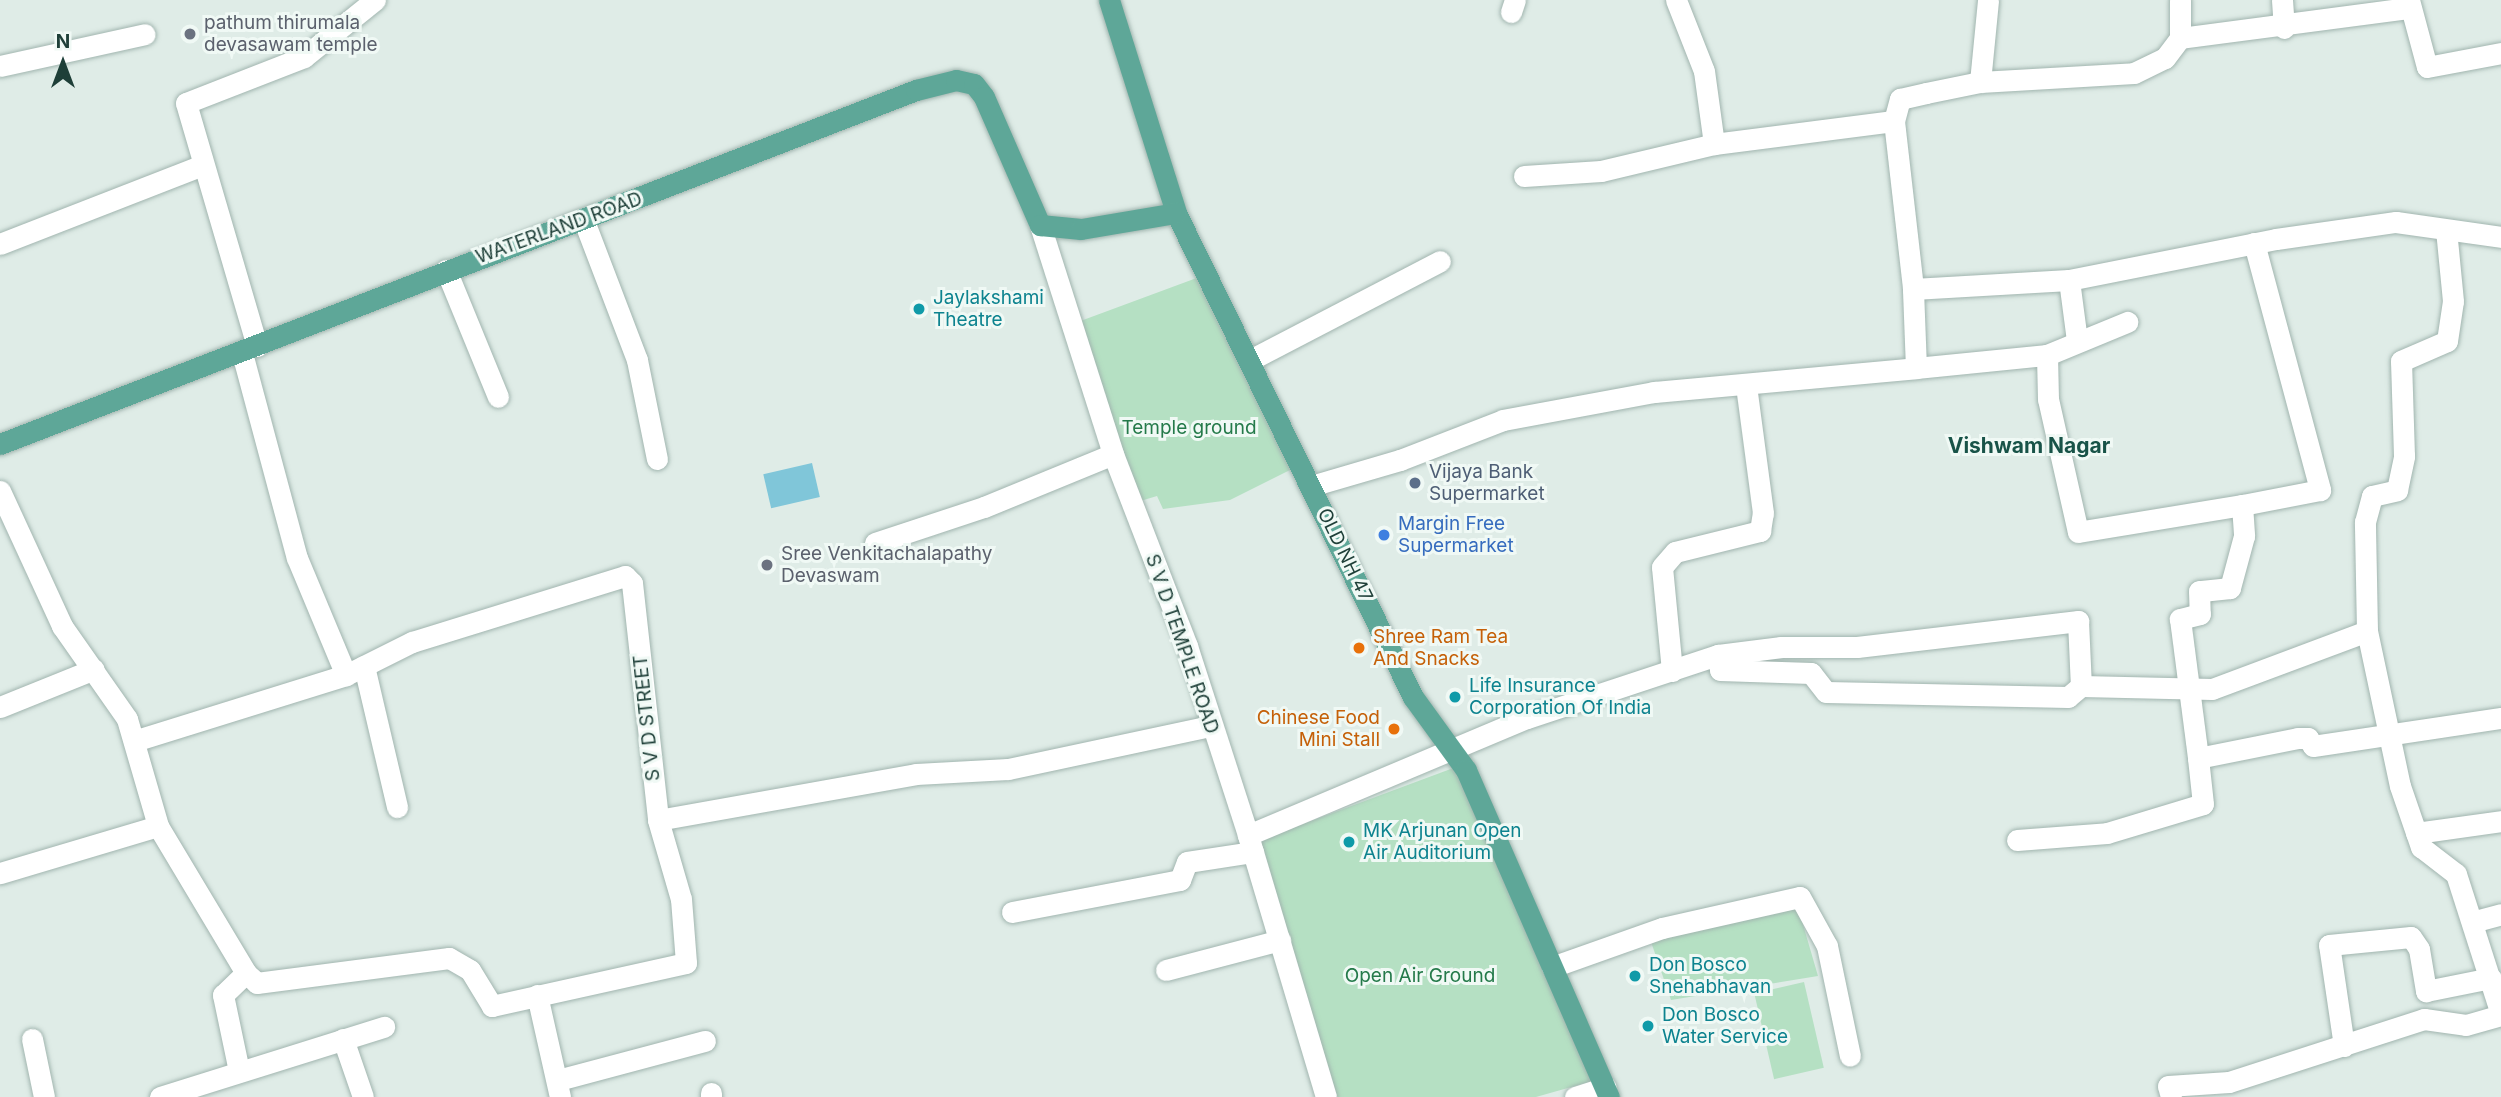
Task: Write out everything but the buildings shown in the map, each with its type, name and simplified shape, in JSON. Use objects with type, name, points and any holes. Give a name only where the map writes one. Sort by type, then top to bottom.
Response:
[{"type":"main road","name":"OLD NH 47","points":[[1109,0],[1176,213],[1413,697],[1466,770],[1607,1092]]},
{"type":"main road","name":"WATERLAND ROAD","points":[[0,444],[916,90],[956,80],[974,84],[984,97],[1040,225]]},
{"type":"main road","points":[[1040,225],[1082,229],[1176,213]]},
{"type":"street","points":[[375,0],[304,57],[186,103],[250,349],[297,558],[355,670],[397,807]]},
{"type":"street","points":[[1676,0],[1703,71],[1714,144]]},
{"type":"street","points":[[1980,82],[1988,0]]},
{"type":"street","points":[[1916,368],[1913,289],[1894,121],[1900,99],[1980,82],[2134,73],[2165,58],[2180,38],[2180,0]]},
{"type":"street","points":[[2282,0],[2284,28]]},
{"type":"street","points":[[2180,38],[2284,28],[2409,4],[2427,66],[2501,53]]},
{"type":"street","points":[[0,66],[145,34]]},
{"type":"street","points":[[1524,176],[1601,171],[1714,144],[1894,121]]},
{"type":"street","points":[[0,244],[202,164]]},
{"type":"street","points":[[584,220],[637,360],[657,460]]},
{"type":"street","points":[[1913,289],[2069,280],[2254,243],[2396,222],[2501,237]]},
{"type":"street","name":"S V D TEMPLE ROAD","points":[[1040,225],[1113,454],[1186,646],[1251,844],[1326,1097]]},
{"type":"street","points":[[2171,1097],[2168,1086],[2229,1082],[2424,1019],[2466,1025],[2501,1014],[2456,874],[2421,847],[2416,833],[2389,734],[2367,631],[2365,522],[2372,496],[2397,490],[2404,456],[2401,361],[2447,341],[2453,301],[2446,230]]},
{"type":"street","points":[[2047,355],[2048,399],[2078,532],[2242,505],[2320,489],[2254,243]]},
{"type":"street","points":[[1250,360],[1440,261]]},
{"type":"street","points":[[446,270],[498,397]]},
{"type":"street","points":[[2069,280],[2077,341]]},
{"type":"street","points":[[1311,486],[1400,460],[1503,421],[1654,393],[2047,355],[2127,322]]},
{"type":"street","points":[[1672,671],[1662,567],[1675,552],[1760,531],[1763,513],[1746,385]]},
{"type":"street","points":[[875,543],[984,507],[1113,454]]},
{"type":"street","points":[[0,491],[62,626],[127,719],[149,807],[158,826],[246,973],[257,983],[270,985],[449,958],[470,970],[492,1006],[686,963],[681,899],[666,834],[658,820],[916,774],[1008,769],[1211,726]]},
{"type":"street","points":[[2017,840],[2107,833],[2203,804],[2191,688],[2180,619],[2200,614],[2199,591],[2230,588],[2244,536],[2242,505]]},
{"type":"street","name":"S V D STREET","points":[[134,741],[355,670],[412,642],[625,576],[632,583],[658,820]]},
{"type":"street","points":[[1012,912],[1180,880],[1186,862],[1251,844],[1527,718],[1718,655],[1781,647],[1857,647],[2078,621],[2081,686]]},
{"type":"street","points":[[1718,655],[1720,670],[1811,673],[1826,692],[2068,697],[2081,686],[2212,689],[2367,631]]},
{"type":"street","points":[[0,707],[94,669]]},
{"type":"street","points":[[2197,758],[2298,738],[2308,738],[2313,746],[2389,734],[2471,726],[2501,718]]},
{"type":"street","points":[[2416,833],[2501,821]]},
{"type":"street","points":[[0,873],[158,826]]},
{"type":"street","points":[[1552,967],[1662,928],[1800,897],[1827,946],[1850,1056]]},
{"type":"street","points":[[2472,922],[2501,914]]},
{"type":"street","points":[[2344,1046],[2329,945],[2411,937],[2419,949],[2426,991],[2491,978]]},
{"type":"street","points":[[1166,970],[1280,940]]},
{"type":"street","points":[[239,1071],[223,995],[246,973]]},
{"type":"street","points":[[537,995],[559,1088],[705,1041]]},
{"type":"street","points":[[160,1097],[384,1027]]},
{"type":"street","points":[[32,1039],[44,1097]]},
{"type":"street","points":[[343,1039],[363,1097]]},
{"type":"street","points":[[1575,1097],[1607,1092]]},
{"type":"green space","name":"Temple ground","points":[[1202,276],[1226,339],[1294,468],[1230,500],[1163,509],[1157,496],[1137,502],[1067,326]]},
{"type":"green space","name":"Open Air Ground","points":[[1456,767],[1596,1080],[1536,1097],[1332,1097],[1257,841]]},
{"type":"green space","points":[[1797,904],[1818,976],[1671,1000],[1649,936]]},
{"type":"green space","points":[[1804,982],[1824,1068],[1774,1079],[1754,993]]},
{"type":"water","points":[[812,463],[820,497],[771,508],[763,474]]},
{"type":"place","name":"pathum thirumala devasawam temple","points":[[190,34]]},
{"type":"place","name":"Jaylakshami Theatre","points":[[919,309]]},
{"type":"place","name":"Vijaya Bank Supermarket","points":[[1415,483]]},
{"type":"place","name":"Margin Free Supermarket","points":[[1384,535]]},
{"type":"place","name":"Sree Venkitachalapathy Devaswam","points":[[767,565]]},
{"type":"place","name":"Shree Ram Tea And Snacks","points":[[1359,648]]},
{"type":"place","name":"Life Insurance Corporation Of India","points":[[1455,697]]},
{"type":"place","name":"Chinese Food Mini Stall","points":[[1394,729]]},
{"type":"place","name":"MK Arjunan Open Air Auditorium","points":[[1349,842]]},
{"type":"place","name":"Don Bosco Snehabhavan","points":[[1635,976]]},
{"type":"place","name":"Don Bosco Water Service","points":[[1648,1026]]},
{"type":"district","name":"Vishwam Nagar","points":[[2029,446]]}]
